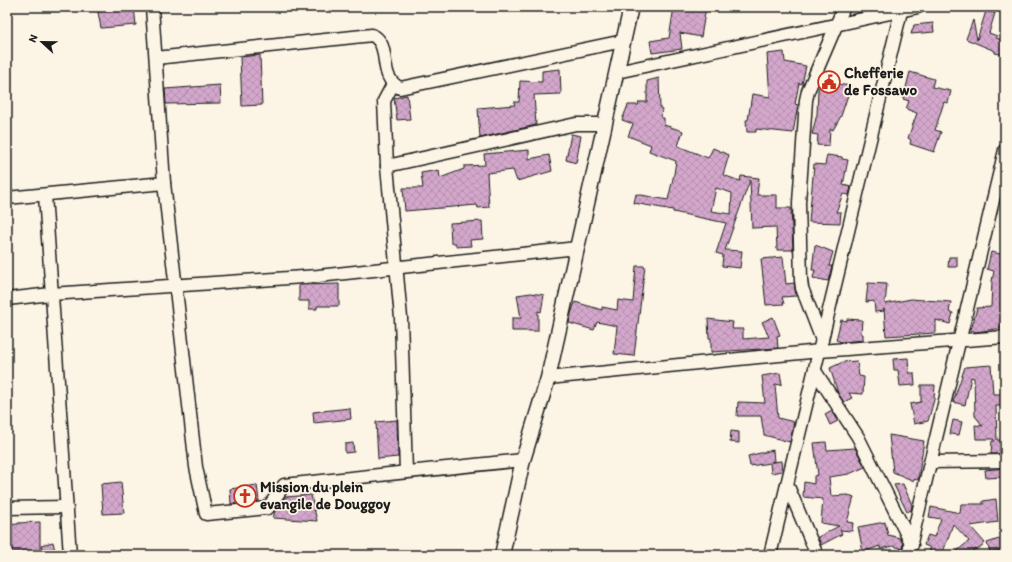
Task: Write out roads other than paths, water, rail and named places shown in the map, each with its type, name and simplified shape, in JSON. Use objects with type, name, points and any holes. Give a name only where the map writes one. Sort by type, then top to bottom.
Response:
[{"type":"street","points":[[152,7],[164,183],[175,287],[196,467],[206,514],[268,508],[284,485],[523,460]]},
{"type":"street","points":[[502,555],[523,460],[548,378],[631,7]]},
{"type":"street","points":[[821,346],[802,288],[800,202],[808,91],[835,24],[844,7]]},
{"type":"street","points":[[617,72],[902,8],[918,7]]},
{"type":"street","points":[[770,555],[902,8]]},
{"type":"street","points":[[156,58],[372,35],[378,38],[382,44],[388,76],[393,84],[400,88],[624,42]]},
{"type":"street","points":[[393,84],[384,100],[387,166],[401,318],[406,472]]},
{"type":"street","points":[[387,166],[576,124],[605,124]]},
{"type":"street","points":[[908,555],[932,462],[958,341],[1005,150]]},
{"type":"street","points":[[7,198],[164,183]]},
{"type":"street","points":[[45,195],[70,555]]},
{"type":"street","points":[[7,299],[51,294],[175,287],[318,276],[577,248]]},
{"type":"street","points":[[548,378],[821,346],[1005,338]]},
{"type":"street","points":[[815,371],[858,437],[917,555]]},
{"type":"street","points":[[932,462],[1005,461]]},
{"type":"street","points":[[787,484],[817,555]]},
{"type":"street","points":[[7,508],[66,507]]},
{"type":"place","name":"Chefferie de Fossawo","points":[[829,82]]},
{"type":"place","name":"Mission du plein evangile de Douggoy","points":[[245,496]]}]
